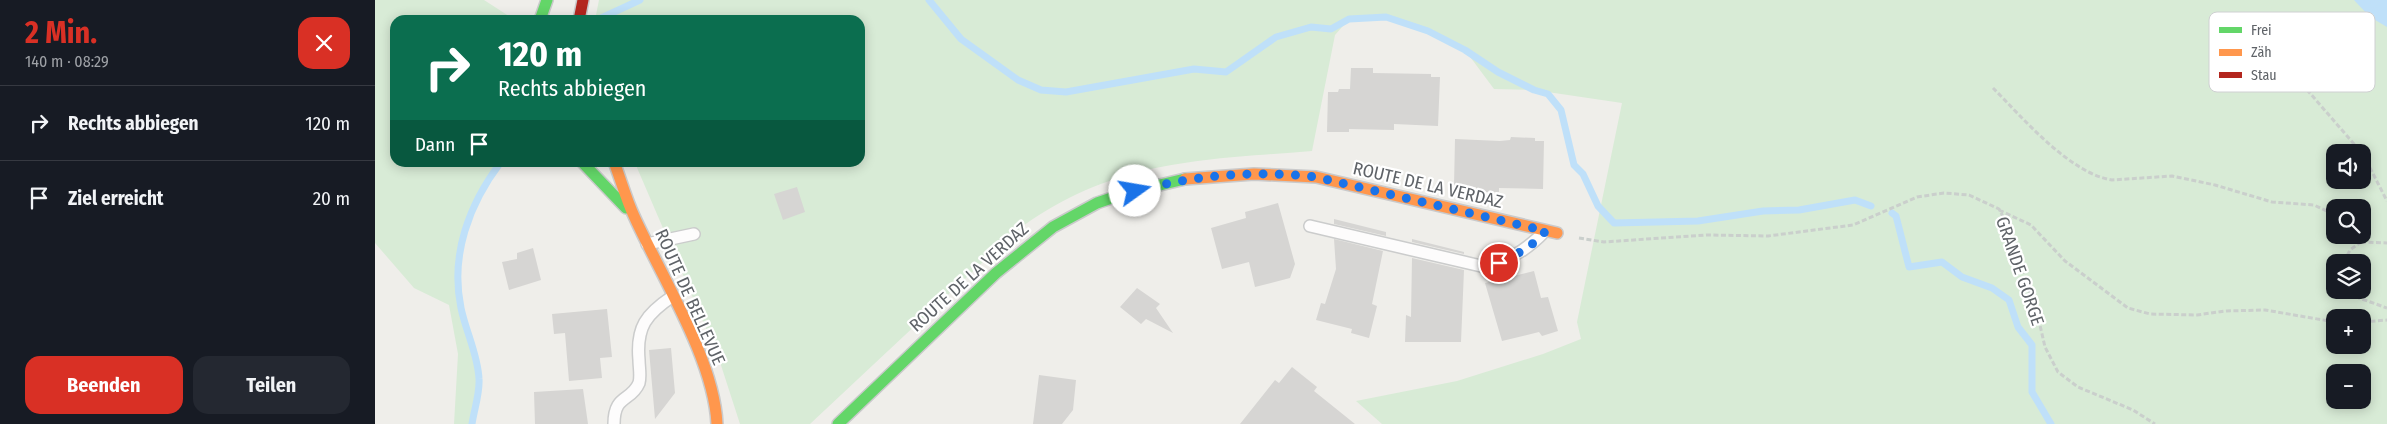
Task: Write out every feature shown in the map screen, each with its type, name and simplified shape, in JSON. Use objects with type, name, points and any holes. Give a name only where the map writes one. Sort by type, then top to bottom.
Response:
[{"type":"street","points":[[542,15],[547,0]]},
{"type":"street","points":[[580,15],[583,0]]},
{"type":"street","name":"ROUTE DE BELLEVUE","points":[[586,167],[633,214]]},
{"type":"street","name":"ROUTE DE BELLEVUE","points":[[616,167],[633,214],[673,296],[704,367],[716,403],[717,424]]},
{"type":"street","name":"ROUTE DE LA VERDAZ","points":[[837,424],[1025,246],[1071,217],[1119,195],[1224,174],[1294,175],[1316,177],[1551,232]]},
{"type":"lane","points":[[1310,226],[1481,266],[1508,259],[1551,232]]},
{"type":"lane","points":[[647,244],[694,234]]},
{"type":"lane","points":[[614,424],[617,405],[635,388],[639,381],[638,345],[640,332],[652,312],[673,296]]},
{"type":"path","points":[[1993,88],[2054,148],[2103,178],[2172,176],[2215,185],[2273,202],[2314,206],[2326,211]]},
{"type":"path","points":[[2309,92],[2354,144]]},
{"type":"path","points":[[2371,170],[2387,201]]},
{"type":"path","name":"GRANDE GORGE","points":[[1551,232],[1605,242],[1706,235],[1767,236],[1853,225],[1917,197],[1944,193],[1969,195],[1999,209],[2009,230],[2039,321],[2045,347],[2058,372],[2078,387],[2133,410],[2155,424]]},
{"type":"path","points":[[1999,209],[2031,225],[2065,260],[2128,308],[2150,314],[2197,315],[2225,310],[2265,310],[2326,320]]},
{"type":"path","points":[[2371,242],[2387,243]]},
{"type":"path","points":[[2347,254],[2349,250],[2358,244]]},
{"type":"path","points":[[2362,299],[2387,308]]},
{"type":"path","points":[[2371,321],[2387,320]]},
{"type":"green space","points":[[375,0],[484,0],[507,15],[390,15],[390,167],[498,167],[471,213],[460,250],[458,269],[461,308],[476,361],[479,379],[478,396],[472,424],[454,424],[458,354],[449,305],[414,288],[375,243]]},
{"type":"green space","points":[[599,0],[2387,0],[2387,424],[1382,424],[1356,401],[1457,381],[1543,354],[1581,339],[1577,322],[1622,103],[1534,90],[1494,89],[1465,50],[1428,31],[1386,17],[1349,19],[1335,35],[1312,151],[1231,157],[1157,168],[1121,177],[1086,190],[1050,208],[1015,232],[810,424],[740,424],[718,356],[637,167],[865,167],[865,15],[596,15]]},
{"type":"water","points":[[2354,0],[2387,0],[2387,27],[2375,20],[2375,12],[2365,12]]},
{"type":"building","points":[[1351,68],[1373,68],[1373,73],[1431,74],[1431,77],[1440,77],[1438,126],[1394,124],[1394,130],[1349,129],[1349,132],[1327,132],[1328,92],[1350,89]]},
{"type":"building","points":[[1511,137],[1535,138],[1535,141],[1544,141],[1543,189],[1499,188],[1499,192],[1476,192],[1476,187],[1454,186],[1455,139],[1500,141],[1510,140]]},
{"type":"building","points":[[797,187],[805,212],[783,220],[774,194]]},
{"type":"building","points":[[1278,203],[1295,264],[1290,278],[1255,287],[1249,262],[1222,269],[1211,228],[1246,218],[1245,212]]},
{"type":"building","points":[[1334,219],[1386,232],[1386,236],[1334,224]]},
{"type":"building","points":[[1334,239],[1383,251],[1372,304],[1377,306],[1369,338],[1351,333],[1352,329],[1316,320],[1321,303],[1325,304],[1336,269]]},
{"type":"building","points":[[1412,239],[1464,252],[1464,254],[1412,242]]},
{"type":"building","points":[[533,248],[541,280],[509,290],[502,262],[517,259],[517,253]]},
{"type":"building","points":[[1412,258],[1464,270],[1461,342],[1405,342],[1406,315],[1411,317]]},
{"type":"building","points":[[1534,271],[1541,298],[1548,297],[1558,331],[1542,336],[1539,332],[1502,341],[1485,283]]},
{"type":"building","points":[[1137,288],[1160,304],[1156,308],[1173,333],[1146,319],[1141,324],[1120,307]]},
{"type":"building","points":[[607,309],[612,357],[600,358],[602,378],[569,381],[565,333],[554,334],[552,314]]},
{"type":"building","points":[[671,348],[675,393],[655,419],[649,350]]},
{"type":"building","points":[[1292,367],[1317,387],[1314,391],[1355,424],[1240,424],[1275,380],[1279,383]]},
{"type":"building","points":[[1039,375],[1076,380],[1073,410],[1062,424],[1033,424]]},
{"type":"building","points":[[583,389],[588,424],[535,424],[534,392]]},
{"type":"waterway","points":[[608,15],[640,0]]},
{"type":"waterway","points":[[929,0],[961,39],[1018,80],[1041,90],[1066,92],[1194,69],[1226,72],[1276,37],[1311,27],[1331,29],[1349,19],[1386,17],[1428,31],[1465,50],[1498,72],[1534,90],[1548,94],[1561,110],[1574,165],[1583,174],[1598,206],[1614,223],[1698,221],[1763,211],[1799,210],[1855,200],[1871,206]]},
{"type":"waterway","points":[[472,424],[478,396],[479,379],[476,361],[461,308],[458,269],[460,250],[471,213],[498,167]]},
{"type":"waterway","points":[[1892,213],[1896,216],[1909,267],[1942,262],[1962,277],[1992,288],[2009,300],[2018,327],[2032,345],[2032,392],[2051,424]]},
{"type":"traffic: fast","points":[[542,15],[547,0]]},
{"type":"traffic: fast","points":[[587,167],[626,208]]},
{"type":"traffic: fast","points":[[838,424],[996,273],[1053,227],[1097,203],[1126,193],[1185,179]]},
{"type":"traffic: slow","points":[[616,167],[628,203],[697,345],[714,399],[717,424]]},
{"type":"traffic: slow","points":[[1185,179],[1254,174],[1316,177],[1557,233]]},
{"type":"traffic: jam","points":[[580,15],[583,0]]},
{"type":"route","points":[[1135,191],[1224,174],[1251,173],[1316,177],[1546,231],[1528,248],[1499,263]]}]
